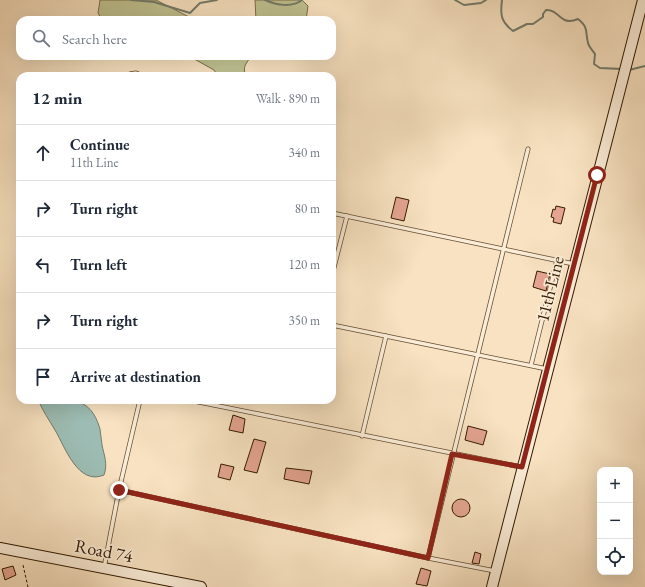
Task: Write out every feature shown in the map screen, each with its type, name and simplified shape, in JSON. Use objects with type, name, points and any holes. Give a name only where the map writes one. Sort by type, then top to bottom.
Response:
[{"type":"main road","name":"11th Line","points":[[492,587],[643,0]]},
{"type":"main road","name":"Road 74","points":[[0,548],[201,587]]},
{"type":"lane","points":[[428,558],[452,454],[528,149]]},
{"type":"lane","points":[[336,214],[574,264]]},
{"type":"lane","points":[[336,259],[347,216]]},
{"type":"lane","points":[[531,365],[557,260]]},
{"type":"lane","points":[[336,326],[548,369]]},
{"type":"lane","points":[[362,436],[386,336]]},
{"type":"lane","points":[[104,568],[119,490],[139,404]]},
{"type":"lane","points":[[222,404],[362,436],[522,467]]},
{"type":"lane","points":[[119,490],[428,558],[496,571]]},
{"type":"path","points":[[23,565],[28,587]]},
{"type":"green space","points":[[100,0],[156,0],[187,16],[100,16],[98,13]]},
{"type":"green space","points":[[255,0],[302,0],[308,6],[307,16],[256,16]]},
{"type":"green space","points":[[196,60],[249,60],[245,65],[245,72],[215,72]]},
{"type":"water","points":[[40,404],[84,404],[90,410],[96,418],[100,429],[106,463],[104,475],[95,477],[87,475],[80,470],[68,455]]},
{"type":"building","points":[[396,197],[409,200],[404,221],[391,218]]},
{"type":"building","points":[[556,206],[565,208],[561,224],[553,222],[554,218],[551,217],[553,209],[555,210]]},
{"type":"building","points":[[537,271],[550,274],[546,291],[533,287]]},
{"type":"building","points":[[233,415],[245,419],[243,433],[229,430]]},
{"type":"building","points":[[468,426],[487,431],[483,445],[465,440]]},
{"type":"building","points":[[254,439],[266,442],[257,473],[244,470]]},
{"type":"building","points":[[221,464],[234,467],[230,480],[218,477]]},
{"type":"building","points":[[286,468],[312,471],[309,484],[284,479]]},
{"type":"building","points":[[461,499],[467,502],[470,508],[467,514],[461,517],[455,514],[452,508],[455,502]]},
{"type":"building","points":[[475,552],[481,554],[479,564],[472,563]]},
{"type":"building","points":[[13,566],[16,575],[5,580],[2,569]]},
{"type":"building","points":[[421,568],[431,571],[427,586],[416,584]]},
{"type":"waterway","points":[[131,0],[154,2],[190,13],[200,3],[217,0]]},
{"type":"waterway","points":[[265,0],[284,5],[298,3],[302,0]]},
{"type":"waterway","points":[[455,0],[464,5],[481,3],[486,0]]},
{"type":"waterway","points":[[502,0],[502,18],[513,31],[527,24],[533,24],[543,17],[546,10],[551,10],[567,21],[578,19],[585,27],[587,39],[595,54],[594,64],[600,68],[622,69]]},
{"type":"waterway","points":[[629,70],[645,66]]},
{"type":"route","points":[[119,490],[428,558],[452,454],[522,467],[597,175]]}]
